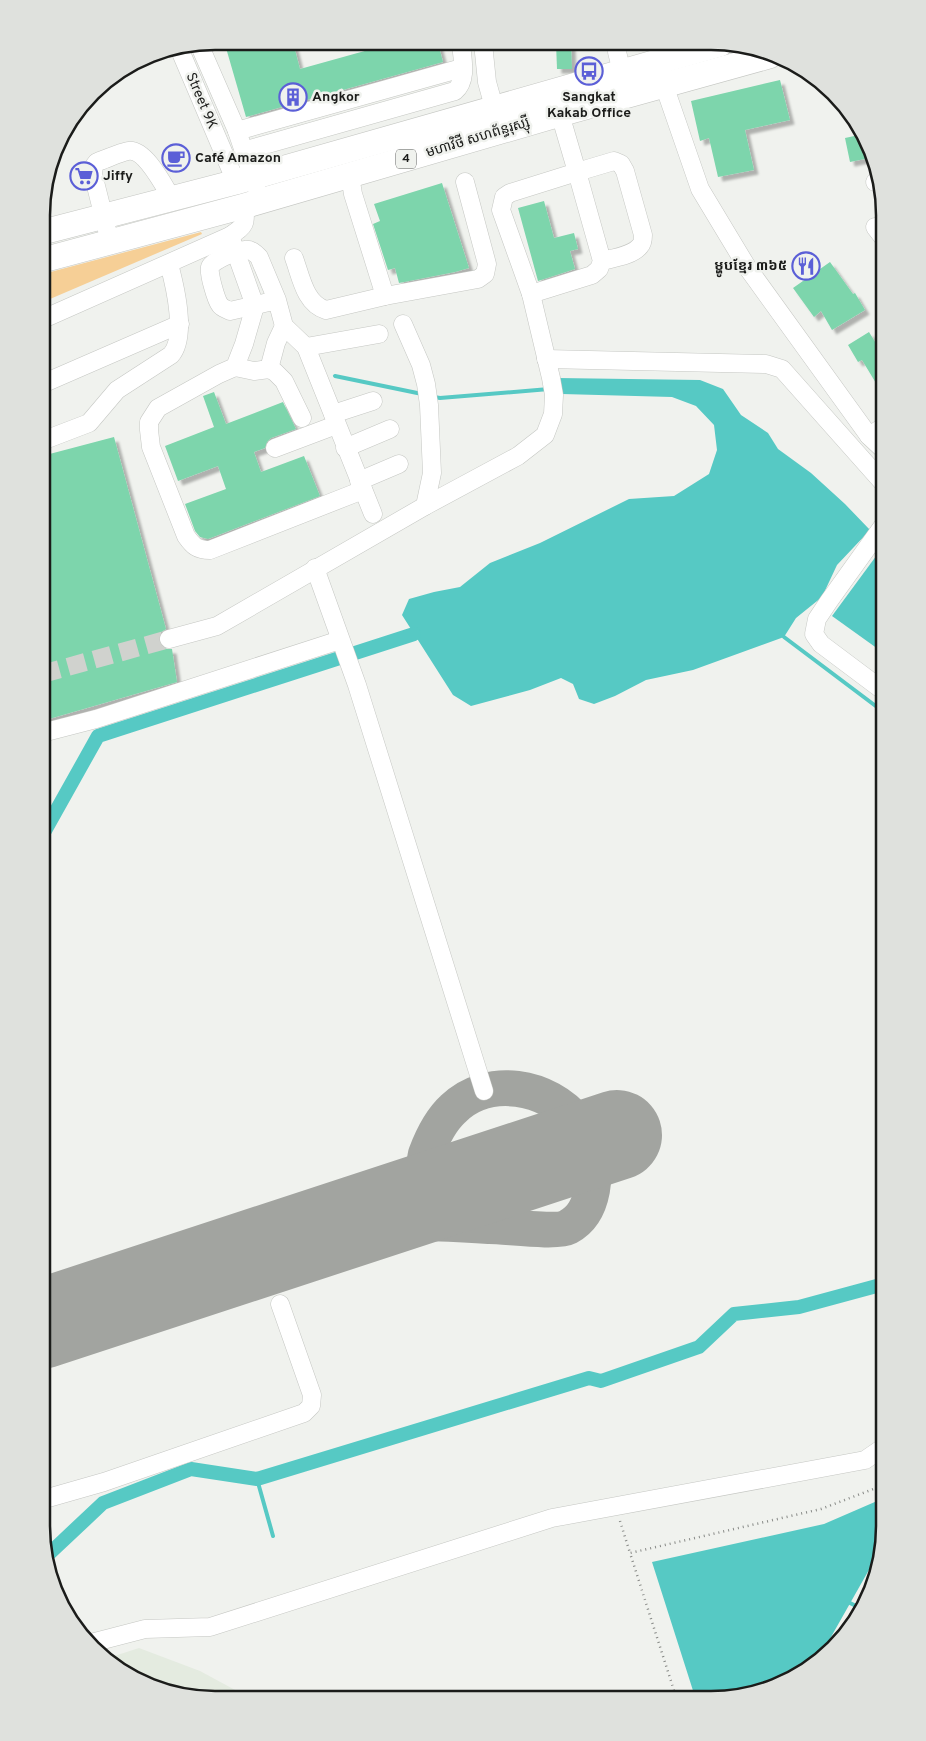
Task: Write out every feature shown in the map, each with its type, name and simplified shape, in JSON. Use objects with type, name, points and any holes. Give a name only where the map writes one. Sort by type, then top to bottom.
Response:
[{"type":"highway","name":"មហាវិថី សហព័ន្ធរុស្ស៊ី","points":[[50,258],[350,176],[622,72],[699,50]]},
{"type":"highway","name":"មហាវិថី សហព័ន្ធរុស្ស៊ី","points":[[50,230],[321,158],[498,120],[560,114],[761,58]]},
{"type":"highway","points":[[244,179],[252,204]]},
{"type":"street","points":[[243,151],[455,91],[460,86],[461,50]]},
{"type":"street","points":[[484,50],[488,82],[498,120]]},
{"type":"street","points":[[617,50],[622,72]]},
{"type":"street","points":[[202,51],[243,151],[244,179]]},
{"type":"street","name":"Street 9K","points":[[182,53],[244,179]]},
{"type":"street","points":[[236,131],[462,68]]},
{"type":"street","points":[[664,85],[700,189],[747,267],[869,436],[876,443]]},
{"type":"street","points":[[392,88],[397,108]]},
{"type":"street","points":[[531,294],[592,275],[599,269],[602,262],[560,114]]},
{"type":"street","points":[[313,131],[321,158]]},
{"type":"street","points":[[110,242],[93,174],[94,166],[98,162],[130,150],[145,157],[172,199]]},
{"type":"street","points":[[169,639],[217,626],[315,568],[518,456],[545,436],[553,414],[552,386],[531,294],[501,210],[504,197],[510,193],[614,161],[621,164],[625,171],[644,235],[640,246],[632,252],[602,262]]},
{"type":"street","points":[[350,176],[353,194],[385,296]]},
{"type":"street","points":[[294,258],[310,301],[318,308],[326,310],[385,296],[478,279],[485,274],[486,264],[465,182]]},
{"type":"street","points":[[50,316],[230,236],[245,223],[252,204]]},
{"type":"street","points":[[230,236],[255,306],[235,367]]},
{"type":"street","points":[[277,300],[230,310],[223,308],[219,304],[210,266],[217,260],[246,250],[253,251],[259,256],[277,300],[284,326],[306,347],[373,514]]},
{"type":"street","points":[[50,438],[89,423],[117,390],[171,355],[178,344],[180,324],[169,264]]},
{"type":"street","points":[[50,381],[180,324]]},
{"type":"street","points":[[402,324],[421,364],[429,405],[432,473],[425,506]]},
{"type":"street","points":[[269,369],[276,343],[284,326]]},
{"type":"street","points":[[306,347],[379,334]]},
{"type":"street","points":[[546,359],[766,364],[782,369],[876,475]]},
{"type":"street","points":[[302,418],[284,380],[269,369],[254,371],[235,367],[158,408],[149,422],[148,430],[155,456],[186,536],[194,547],[201,550],[210,550],[361,485],[399,464]]},
{"type":"street","points":[[275,448],[373,401]]},
{"type":"street","points":[[345,448],[390,429]]},
{"type":"street","points":[[869,436],[876,432]]},
{"type":"street","points":[[876,536],[817,619],[814,634],[821,644],[876,685]]},
{"type":"street","points":[[315,568],[356,685],[484,1091]]},
{"type":"street","points":[[50,731],[96,719],[338,633]]},
{"type":"street","points":[[50,1497],[104,1482],[304,1413],[311,1406],[312,1395],[280,1304]]},
{"type":"street","points":[[97,1642],[145,1629],[210,1627],[552,1518],[865,1460],[876,1452]]},
{"type":"path","points":[[630,1553],[821,1509],[876,1488]]},
{"type":"path","points":[[616,1507],[674,1691]]},
{"type":"shaded area","points":[[201,232],[202,234],[50,299],[50,272]]},
{"type":"shaded area","points":[[139,1648],[200,1671],[237,1691],[194,1690],[172,1685],[133,1669],[114,1656]]},
{"type":"water","points":[[558,378],[700,380],[723,389],[741,415],[768,433],[778,449],[811,473],[870,530],[837,565],[822,597],[796,618],[784,637],[693,670],[646,680],[615,696],[594,704],[579,699],[573,684],[561,678],[530,690],[471,706],[453,695],[402,615],[409,599],[460,587],[490,563],[540,543],[629,499],[674,496],[709,474],[717,450],[714,425],[696,406],[672,397],[562,394]]},
{"type":"water","points":[[876,556],[876,648],[832,616]]},
{"type":"water","points":[[876,1501],[876,1537],[871,1567],[827,1644],[793,1669],[764,1682],[732,1690],[693,1691],[652,1562],[824,1524]]},
{"type":"building","name":"Angkor","points":[[227,50],[295,50],[300,69],[368,50],[440,50],[443,62],[246,117]]},
{"type":"building","points":[[556,50],[571,50],[572,69],[557,69]]},
{"type":"building","points":[[780,80],[790,120],[745,130],[754,170],[718,177],[709,138],[700,141],[691,101]]},
{"type":"building","points":[[855,136],[866,159],[850,162],[845,138]]},
{"type":"building","points":[[442,183],[469,268],[399,283],[395,268],[388,270],[373,224],[380,221],[374,204]]},
{"type":"building","points":[[544,201],[554,238],[574,233],[578,249],[570,251],[575,269],[538,281],[518,208]]},
{"type":"building","points":[[830,262],[853,294],[855,293],[865,310],[832,330],[821,311],[814,317],[793,288]]},
{"type":"building","points":[[869,332],[876,343],[876,383],[862,360],[858,362],[848,345]]},
{"type":"building","points":[[214,392],[226,424],[283,402],[296,429],[271,438],[265,448],[254,452],[261,472],[304,456],[320,496],[208,539],[200,537],[195,531],[185,504],[226,489],[218,466],[178,481],[165,446],[214,427],[203,396]]},
{"type":"building","points":[[114,437],[166,629],[161,632],[159,641],[162,647],[172,649],[177,682],[50,719],[50,454]]},
{"type":"waterway","points":[[335,376],[422,394]]},
{"type":"waterway","points":[[434,397],[549,389]]},
{"type":"waterway","points":[[50,822],[98,736],[414,634]]},
{"type":"waterway","points":[[784,637],[876,706]]},
{"type":"waterway","points":[[52,1551],[103,1503],[191,1469],[257,1479],[589,1378],[601,1381],[699,1347],[734,1314],[799,1307],[876,1286]]},
{"type":"waterway","points":[[257,1479],[273,1536]]},
{"type":"waterway","points":[[850,1603],[855,1606]]},
{"type":"taxiway","points":[[356,1221],[562,1229],[578,1220],[587,1207],[593,1182],[592,1155],[582,1129],[577,1122],[565,1109],[550,1100],[534,1093],[517,1089],[500,1088],[483,1091],[467,1098],[453,1109],[440,1124],[426,1154],[423,1170],[418,1179],[370,1216]]},
{"type":"runway","points":[[50,1321],[617,1135]]},
{"type":"tunnel","points":[[50,672],[169,639]]},
{"type":"place","name":"Sangkat Kakab Office","points":[[589,71]]},
{"type":"place","name":"Angkor","points":[[293,97]]},
{"type":"place","name":"Café Amazon","points":[[176,158]]},
{"type":"place","name":"Jiffy","points":[[84,176]]},
{"type":"place","name":"ម្ហូបខ្មែរ ៣៦៥","points":[[806,266]]}]
